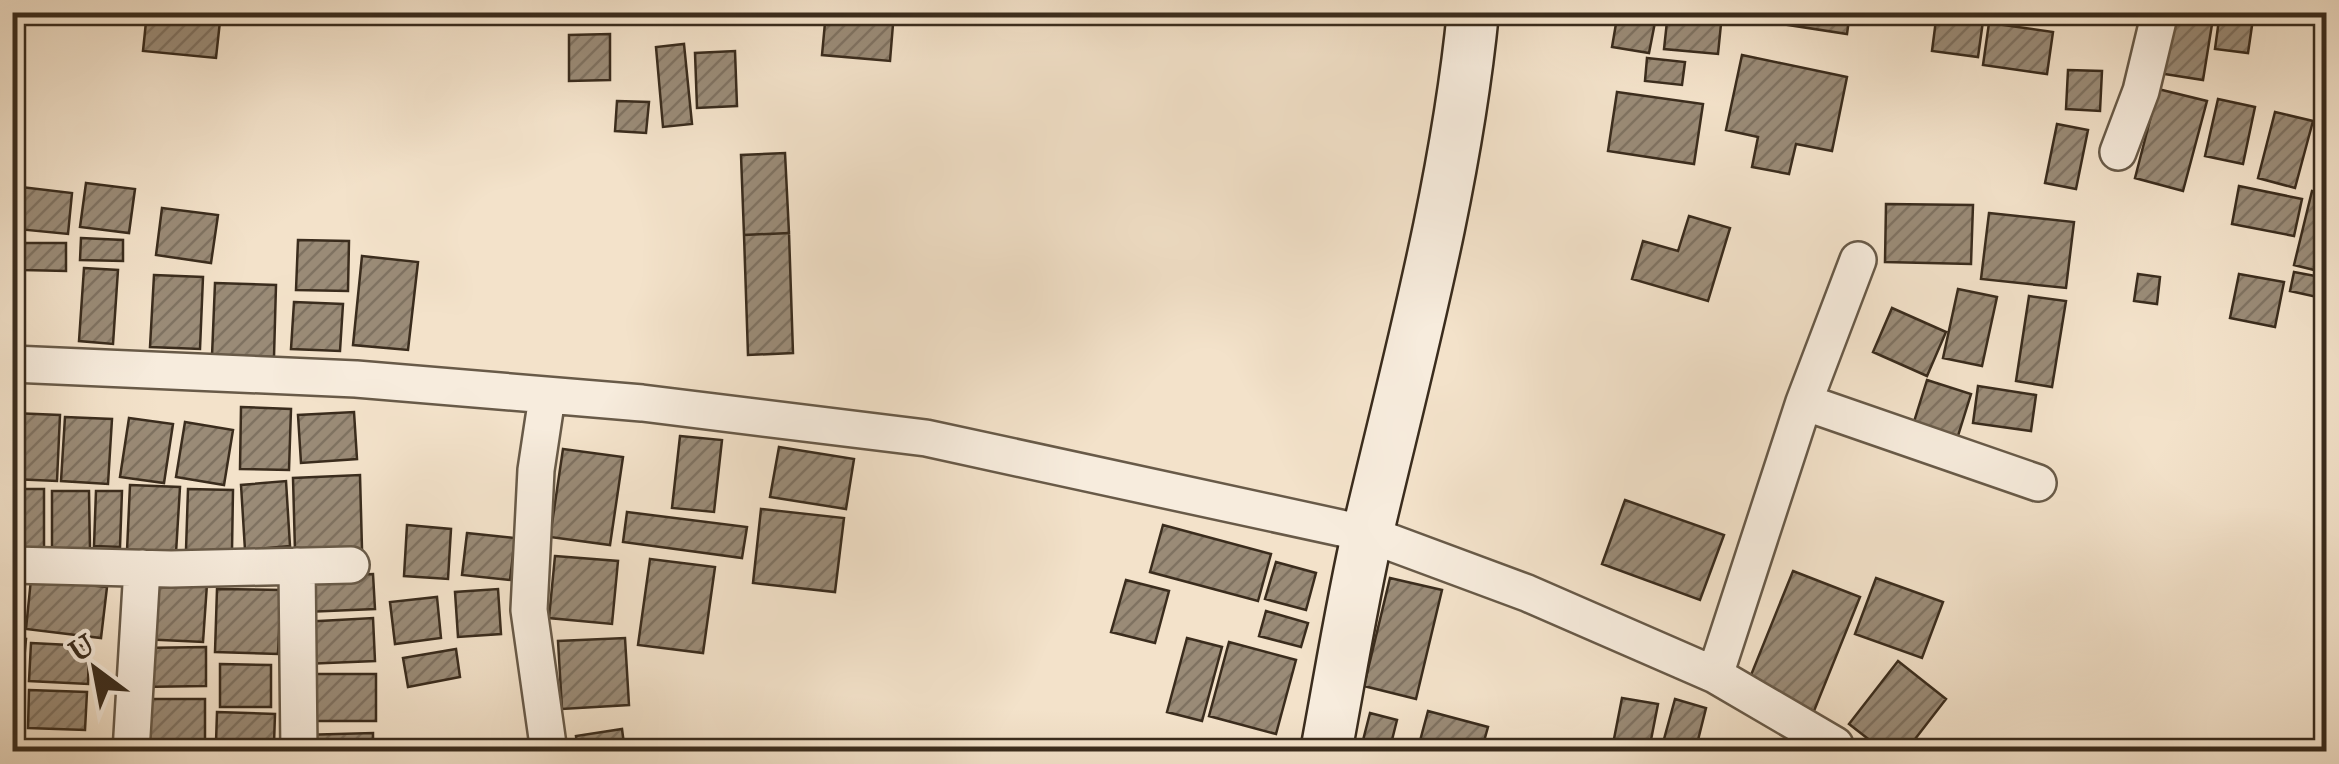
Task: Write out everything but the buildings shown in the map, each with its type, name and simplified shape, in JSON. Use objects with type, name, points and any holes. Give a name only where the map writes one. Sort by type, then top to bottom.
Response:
[{"type":"main road","points":[[1326,752],[1368,534],[1442,202],[1467,74],[1474,12]]},
{"type":"street","points":[[2118,152],[2141,90],[2160,12]]},
{"type":"street","points":[[1715,675],[1804,402],[1858,260]]},
{"type":"street","points":[[12,364],[356,378],[642,403],[926,438],[1368,534],[1526,593],[1715,675],[1835,745]]},
{"type":"street","points":[[547,397],[536,470],[529,610],[549,752]]},
{"type":"street","points":[[1804,402],[2038,483]]},
{"type":"street","points":[[12,565],[352,565]]},
{"type":"street","points":[[297,566],[299,752]]},
{"type":"street","points":[[131,752],[142,568]]}]
